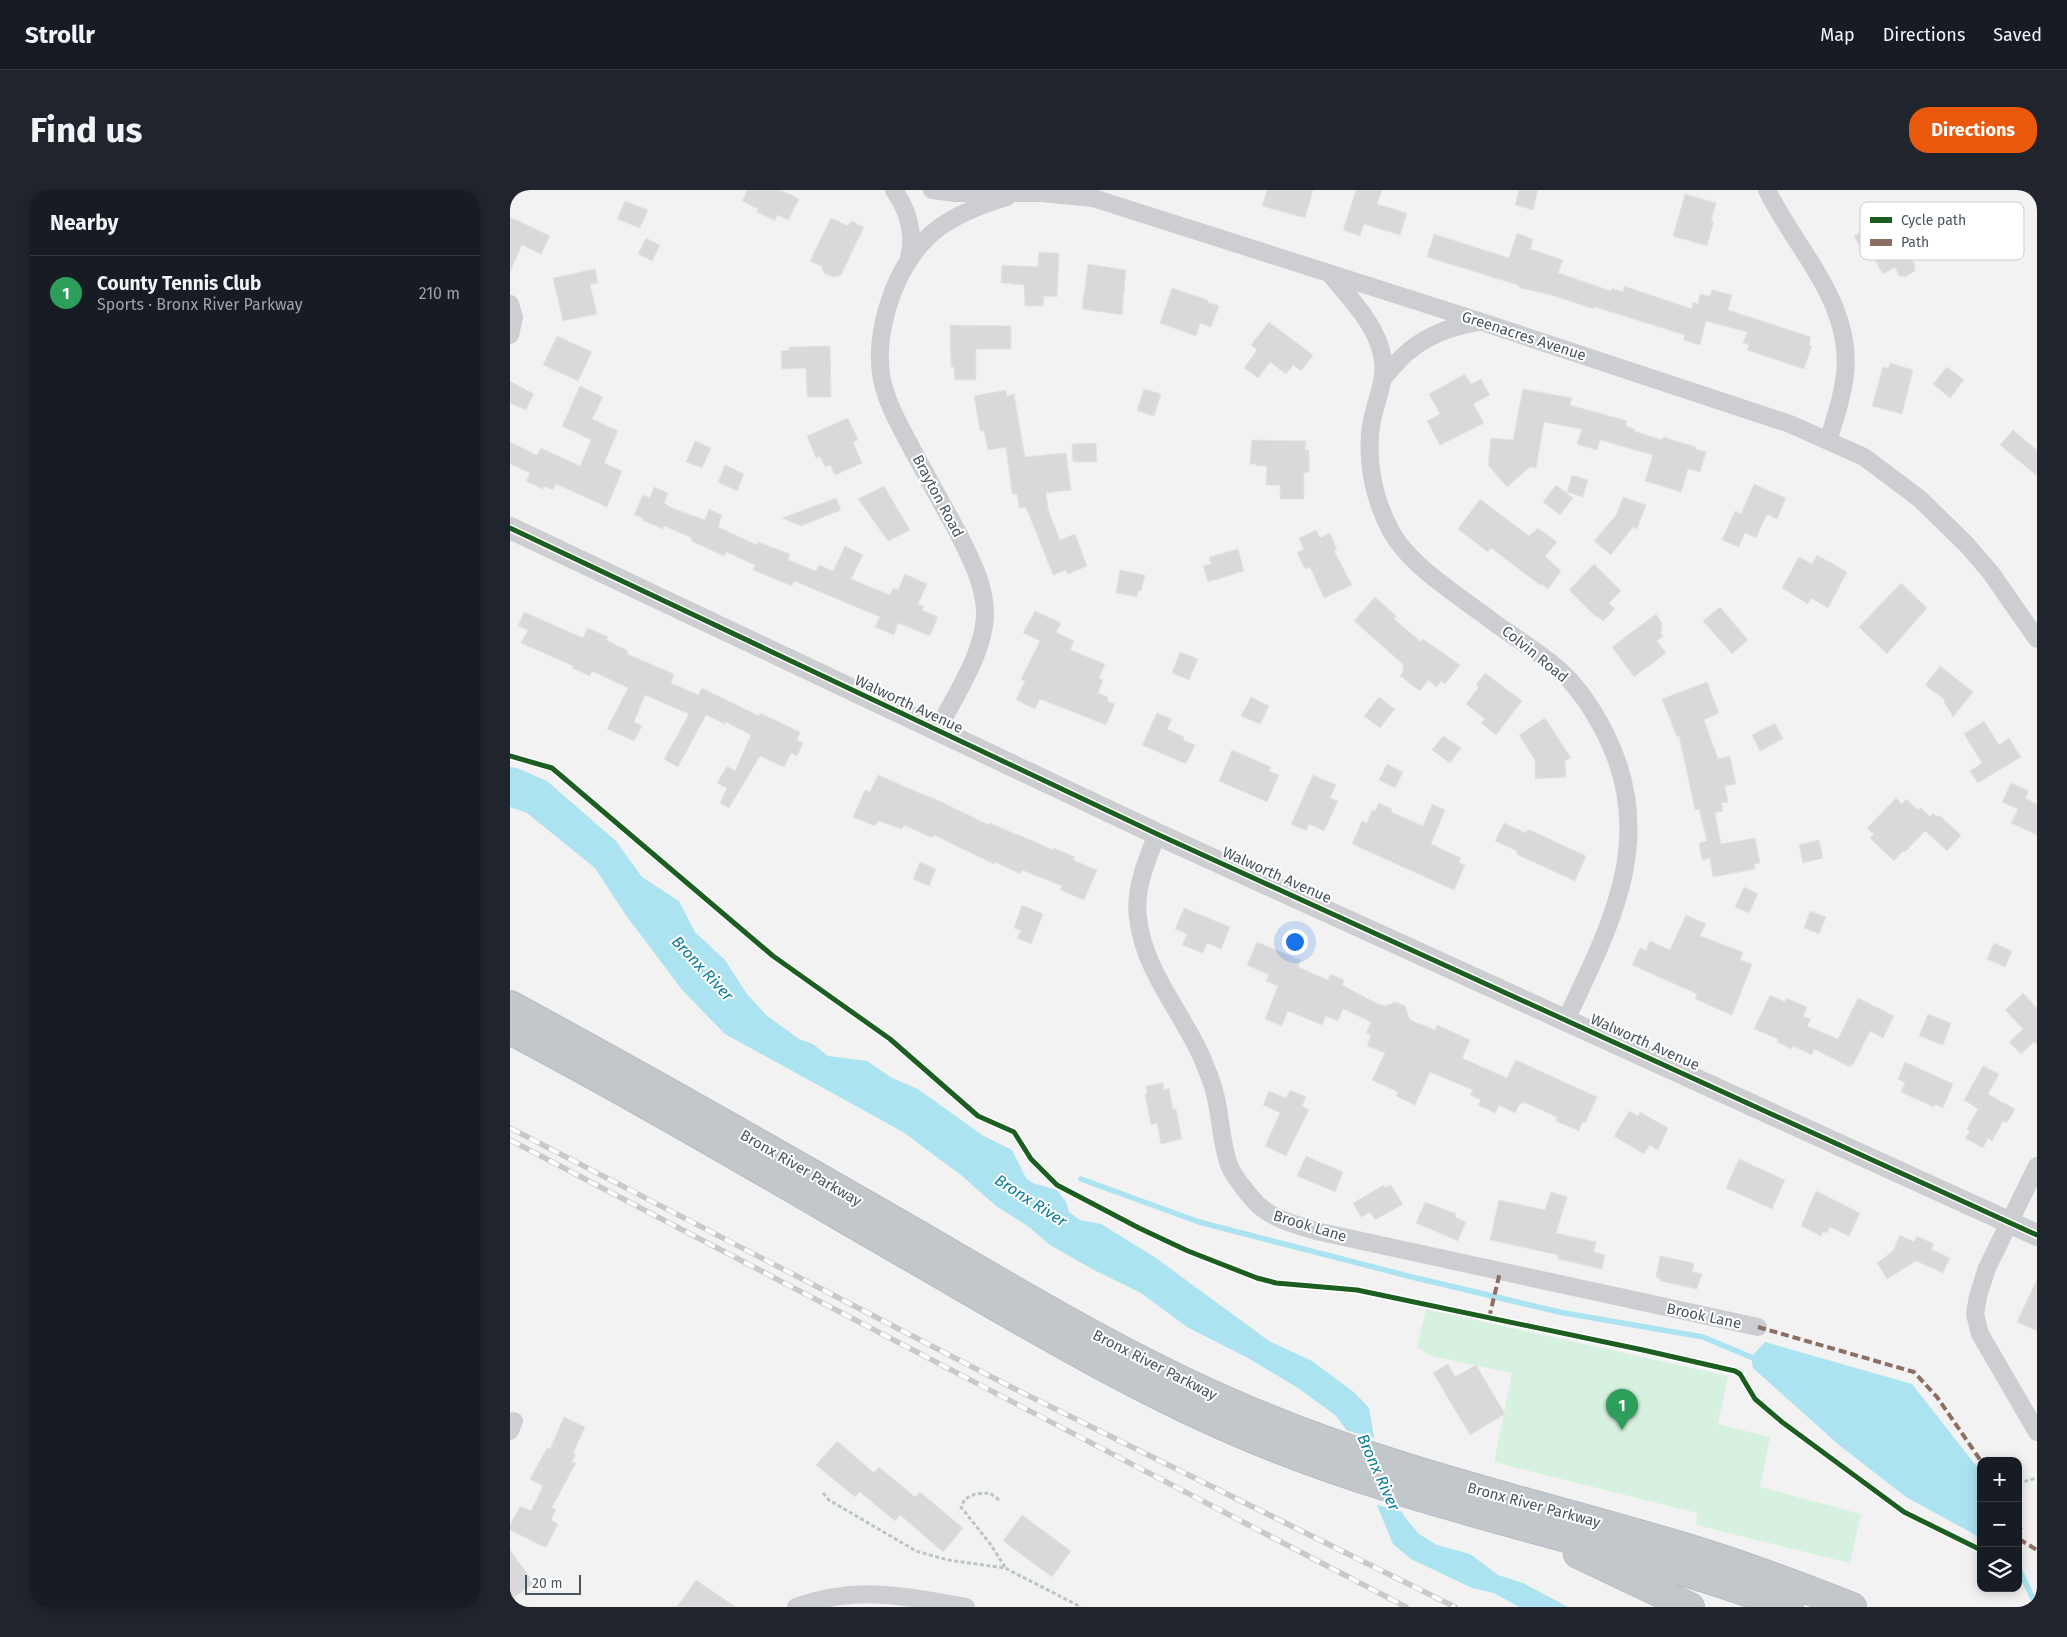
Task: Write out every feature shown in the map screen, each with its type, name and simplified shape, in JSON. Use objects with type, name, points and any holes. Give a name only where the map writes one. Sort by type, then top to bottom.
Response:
[{"type":"highway","name":"Bronx River Parkway","points":[[510,1005],[778,1154],[1122,1350],[1241,1407],[1391,1464],[1671,1543],[1738,1564],[1852,1607]]},
{"type":"highway","name":"Bronx River Parkway","points":[[510,1030],[723,1149],[1114,1373],[1237,1432],[1300,1457],[1402,1492],[1688,1572],[1789,1607]]},
{"type":"highway","points":[[1531,1528],[1603,1566],[1690,1607]]},
{"type":"street","name":"Brayton Road","points":[[894,190],[908,220],[912,237],[909,259]]},
{"type":"street","name":"Greenacres Avenue","points":[[932,190],[955,193],[1065,194],[1093,198],[1479,321],[1790,424],[1864,457],[1920,499],[1943,520],[1991,573],[2037,639]]},
{"type":"street","points":[[1767,190],[1814,266],[1829,294],[1840,324],[1845,349],[1844,381],[1828,441]]},
{"type":"street","name":"Brayton Road","points":[[937,731],[975,658],[985,617],[983,595],[964,544],[900,426],[886,395],[881,374],[881,338],[885,317],[901,273],[924,239],[956,216],[1022,193]]},
{"type":"street","name":"Colvin Road","points":[[1330,274],[1368,321],[1380,347],[1384,377],[1372,420],[1370,449],[1377,501],[1392,533],[1410,555],[1431,575],[1558,669],[1592,710],[1616,755],[1624,781],[1629,831],[1628,858],[1615,909],[1566,1020]]},
{"type":"street","points":[[510,304],[514,317],[510,335]]},
{"type":"street","name":"Colvin Road","points":[[1384,377],[1408,351],[1433,335],[1457,325],[1479,321]]},
{"type":"street","name":"Walworth Avenue","points":[[510,528],[1157,834],[2037,1235]]},
{"type":"street","name":"Brook Lane","points":[[1157,834],[1146,862],[1137,903],[1138,920],[1142,935],[1149,958],[1169,999],[1191,1032],[1205,1064],[1215,1092],[1230,1166],[1251,1197],[1264,1211],[1278,1219],[1316,1230],[1758,1327]]},
{"type":"street","points":[[2037,1166],[1981,1283],[1975,1314],[1980,1334],[2037,1432]]},
{"type":"street","points":[[796,1607],[825,1598],[871,1594],[902,1595],[966,1607]]},
{"type":"path","points":[[2022,1482],[2037,1478]]},
{"type":"path","points":[[823,1493],[829,1500],[916,1551],[948,1560],[1005,1568],[1081,1607]]},
{"type":"path","points":[[999,1500],[990,1493],[975,1494],[966,1498],[961,1508],[990,1545],[1005,1568]]},
{"type":"green space","points":[[1426,1309],[1728,1376],[1718,1424],[1770,1437],[1760,1487],[1861,1514],[1850,1563],[1696,1525],[1697,1513],[1494,1462],[1512,1373],[1431,1356],[1417,1347]]},
{"type":"water","name":"Bronx River","points":[[510,767],[517,768],[547,781],[616,841],[642,877],[679,901],[695,932],[725,960],[747,994],[766,1015],[799,1039],[813,1044],[828,1056],[867,1061],[892,1078],[918,1089],[982,1135],[1012,1150],[1026,1178],[1033,1183],[1057,1190],[1066,1202],[1069,1212],[1080,1220],[1101,1224],[1156,1258],[1269,1341],[1312,1361],[1355,1393],[1369,1408],[1375,1443],[1404,1516],[1419,1534],[1437,1545],[1470,1554],[1498,1575],[1523,1583],[1568,1607],[1519,1607],[1494,1593],[1472,1588],[1411,1559],[1393,1544],[1345,1428],[1335,1415],[1298,1388],[1248,1358],[1187,1327],[1141,1293],[1094,1270],[1050,1245],[1029,1227],[996,1206],[961,1175],[903,1132],[725,1034],[683,991],[625,914],[595,868],[527,813],[510,807]]},
{"type":"water","points":[[1765,1342],[1912,1384],[1977,1467],[1977,1536],[1906,1497],[1839,1445],[1753,1368],[1751,1357]]},
{"type":"pier","points":[[1342,1429],[1377,1439],[1406,1513],[1373,1504]]},
{"type":"building","points":[[747,190],[781,190],[799,199],[788,220],[777,215],[775,221],[757,212],[758,209],[742,201]]},
{"type":"building","points":[[1267,190],[1313,190],[1305,218],[1262,206]]},
{"type":"building","points":[[1356,190],[1382,190],[1377,204],[1407,213],[1400,235],[1364,224],[1360,236],[1343,230]]},
{"type":"building","points":[[1519,190],[1538,190],[1533,210],[1515,205]]},
{"type":"building","points":[[1685,194],[1716,203],[1711,221],[1714,221],[1707,246],[1673,236]]},
{"type":"building","points":[[625,201],[648,210],[640,228],[617,219]]},
{"type":"building","points":[[510,217],[550,236],[541,254],[522,245],[510,272]]},
{"type":"building","points":[[831,218],[848,226],[851,221],[864,227],[841,275],[833,277],[824,273],[821,266],[810,261]]},
{"type":"building","points":[[1517,233],[1533,239],[1530,249],[1563,260],[1558,273],[1611,291],[1612,288],[1623,292],[1624,286],[1692,309],[1693,302],[1698,304],[1700,294],[1710,296],[1712,290],[1732,295],[1728,310],[1811,337],[1809,345],[1812,346],[1804,369],[1747,350],[1749,345],[1743,343],[1747,332],[1706,321],[1700,345],[1683,340],[1685,335],[1595,307],[1594,309],[1551,295],[1520,288],[1518,285],[1427,257],[1434,234],[1509,258]]},
{"type":"building","points":[[1860,233],[1860,246],[1854,236]]},
{"type":"building","points":[[646,238],[660,245],[652,261],[638,254]]},
{"type":"building","points":[[1039,252],[1059,253],[1057,297],[1044,296],[1043,306],[1025,306],[1024,285],[1001,283],[1002,265],[1038,267]]},
{"type":"building","points":[[1875,260],[1912,260],[1915,265],[1915,271],[1905,277],[1899,276],[1895,267],[1883,274]]},
{"type":"building","points":[[1088,264],[1126,270],[1122,315],[1082,309]]},
{"type":"building","points":[[595,269],[598,283],[590,285],[597,314],[563,321],[553,278]]},
{"type":"building","points":[[1172,288],[1208,300],[1207,302],[1219,306],[1211,327],[1200,323],[1196,336],[1160,323]]},
{"type":"building","points":[[1269,322],[1313,355],[1301,371],[1293,365],[1286,374],[1270,362],[1258,378],[1244,368],[1257,350],[1251,345]]},
{"type":"building","points":[[950,325],[1011,326],[1011,349],[976,349],[976,380],[955,380],[954,367],[951,367]]},
{"type":"building","points":[[557,336],[592,352],[578,381],[543,365]]},
{"type":"building","points":[[830,346],[831,397],[807,397],[806,368],[782,369],[781,351],[789,350],[789,347]]},
{"type":"building","points":[[1890,363],[1913,370],[1902,414],[1872,406],[1883,367],[1889,368]]},
{"type":"building","points":[[1947,367],[1964,380],[1950,398],[1933,384]]},
{"type":"building","points":[[1465,374],[1471,384],[1481,379],[1490,395],[1473,404],[1484,423],[1440,445],[1427,421],[1440,414],[1429,394]]},
{"type":"building","points":[[510,381],[534,394],[526,410],[510,403]]},
{"type":"building","points":[[580,386],[603,397],[592,419],[618,431],[604,463],[622,471],[607,507],[556,484],[553,490],[544,486],[543,489],[526,481],[530,473],[510,464],[510,442],[537,455],[541,448],[580,466],[591,440],[562,426]]},
{"type":"building","points":[[1144,389],[1161,394],[1154,416],[1137,411]]},
{"type":"building","points":[[1523,389],[1572,398],[1570,405],[1627,421],[1626,426],[1635,429],[1634,431],[1662,440],[1663,437],[1696,447],[1695,449],[1706,452],[1700,472],[1688,469],[1681,492],[1645,481],[1653,455],[1600,440],[1597,450],[1577,444],[1582,429],[1544,422],[1536,468],[1530,467],[1507,487],[1488,465],[1491,438],[1513,440]]},
{"type":"building","points":[[1006,390],[1007,396],[1014,394],[1025,457],[1066,453],[1071,490],[1046,493],[1048,509],[1060,540],[1075,534],[1087,566],[1068,574],[1066,570],[1053,575],[1026,507],[1019,508],[1017,494],[1012,494],[1006,447],[988,450],[984,431],[980,431],[974,396]]},
{"type":"building","points":[[848,418],[858,440],[853,442],[862,463],[835,475],[830,465],[825,467],[820,456],[816,458],[807,436]]},
{"type":"building","points":[[2013,430],[2037,450],[2037,476],[2000,445]]},
{"type":"building","points":[[1252,440],[1306,441],[1305,450],[1309,450],[1309,472],[1304,473],[1304,499],[1280,499],[1280,485],[1266,485],[1267,466],[1250,464]]},
{"type":"building","points":[[695,441],[711,448],[702,468],[686,462]]},
{"type":"building","points":[[1096,443],[1097,462],[1073,462],[1072,444]]},
{"type":"building","points":[[725,465],[744,474],[737,491],[718,482]]},
{"type":"building","points":[[1572,475],[1588,480],[1583,497],[1567,492]]},
{"type":"building","points":[[1754,484],[1786,498],[1777,519],[1767,514],[1756,538],[1745,533],[1739,547],[1722,540],[1735,511],[1741,514]]},
{"type":"building","points":[[1556,485],[1573,498],[1560,515],[1543,502]]},
{"type":"building","points":[[884,486],[910,530],[888,541],[858,499]]},
{"type":"building","points":[[654,487],[668,493],[664,503],[672,508],[705,520],[709,509],[722,515],[718,527],[757,545],[758,542],[790,554],[788,560],[816,571],[819,565],[833,571],[845,546],[863,555],[851,579],[890,595],[893,588],[898,590],[905,574],[927,584],[918,604],[924,606],[922,610],[938,617],[930,636],[898,623],[894,635],[875,627],[880,617],[794,581],[792,586],[753,570],[755,565],[726,552],[724,556],[691,541],[692,538],[664,526],[663,529],[642,520],[643,518],[634,515],[643,495],[650,498]]},
{"type":"building","points":[[1623,497],[1646,505],[1637,529],[1633,527],[1611,555],[1594,541],[1617,514]]},
{"type":"building","points":[[836,498],[841,510],[801,526],[782,518]]},
{"type":"building","points":[[1480,499],[1529,536],[1538,528],[1557,542],[1545,556],[1561,571],[1548,589],[1491,548],[1488,552],[1458,529]]},
{"type":"building","points":[[1316,530],[1320,538],[1330,533],[1337,550],[1334,551],[1352,585],[1324,598],[1310,567],[1305,569],[1297,553],[1304,549],[1299,538]]},
{"type":"building","points":[[1238,549],[1244,571],[1208,582],[1203,566],[1211,564],[1209,557]]},
{"type":"building","points":[[1817,555],[1847,572],[1828,608],[1811,598],[1808,604],[1782,588],[1799,557],[1812,564]]},
{"type":"building","points":[[1594,564],[1621,591],[1609,603],[1615,609],[1603,621],[1596,617],[1569,590]]},
{"type":"building","points":[[1120,570],[1145,575],[1141,591],[1138,591],[1137,597],[1116,593]]},
{"type":"building","points":[[1901,583],[1927,608],[1887,654],[1859,627]]},
{"type":"building","points":[[1375,597],[1396,616],[1394,619],[1421,642],[1423,639],[1460,665],[1445,684],[1441,681],[1437,687],[1428,680],[1420,691],[1400,676],[1404,670],[1402,668],[1404,665],[1354,621]]},
{"type":"building","points":[[1720,607],[1748,640],[1732,654],[1703,621]]},
{"type":"building","points":[[1035,611],[1061,623],[1056,632],[1074,641],[1070,650],[1105,664],[1099,678],[1103,680],[1098,693],[1108,697],[1107,701],[1115,704],[1106,725],[1040,699],[1035,709],[1016,700],[1025,681],[1021,679],[1040,641],[1023,633]]},
{"type":"building","points":[[524,612],[583,638],[588,628],[608,637],[606,640],[628,651],[627,654],[674,674],[671,683],[698,695],[702,688],[759,716],[760,713],[800,732],[797,740],[803,743],[797,756],[791,753],[784,767],[760,756],[729,808],[720,803],[727,788],[717,783],[727,766],[735,771],[751,735],[726,722],[725,724],[706,715],[678,767],[664,759],[689,714],[645,695],[634,722],[642,726],[634,741],[607,729],[628,688],[592,671],[590,676],[572,668],[573,666],[521,643],[528,630],[518,626]]},
{"type":"building","points":[[1656,614],[1662,624],[1661,633],[1663,636],[1657,641],[1666,653],[1634,677],[1612,647]]},
{"type":"building","points":[[1180,652],[1198,659],[1189,680],[1172,673]]},
{"type":"building","points":[[1940,666],[1973,692],[1953,717],[1944,702],[1945,700],[1925,685]]},
{"type":"building","points":[[1485,673],[1522,701],[1496,735],[1481,723],[1485,719],[1466,704],[1479,687],[1476,685]]},
{"type":"building","points":[[1707,682],[1719,713],[1704,720],[1718,759],[1730,756],[1736,784],[1725,786],[1728,802],[1721,803],[1723,811],[1715,813],[1721,844],[1755,838],[1760,863],[1754,864],[1755,869],[1713,877],[1710,858],[1702,860],[1699,843],[1707,841],[1699,809],[1695,810],[1679,736],[1677,737],[1662,699]]},
{"type":"building","points":[[1251,697],[1269,706],[1260,724],[1241,716]]},
{"type":"building","points":[[1379,697],[1395,709],[1380,728],[1364,716]]},
{"type":"building","points":[[1157,713],[1172,719],[1167,729],[1184,737],[1183,740],[1195,745],[1186,764],[1142,745]]},
{"type":"building","points":[[1545,718],[1571,758],[1565,761],[1566,777],[1535,779],[1535,760],[1519,735]]},
{"type":"building","points":[[1984,721],[1999,745],[2009,738],[2021,757],[1978,783],[1970,771],[1982,763],[1964,734]]},
{"type":"building","points":[[1775,723],[1783,739],[1760,751],[1752,735]]},
{"type":"building","points":[[1443,736],[1461,748],[1450,763],[1432,750]]},
{"type":"building","points":[[1232,750],[1271,767],[1269,771],[1279,775],[1267,802],[1219,781]]},
{"type":"building","points":[[1387,764],[1403,772],[1395,788],[1379,780]]},
{"type":"building","points":[[878,775],[931,797],[989,825],[990,823],[1053,850],[1054,848],[1075,857],[1073,860],[1097,870],[1084,900],[1060,890],[1062,886],[1022,870],[1020,874],[995,862],[994,864],[934,835],[932,838],[904,825],[902,829],[878,821],[875,826],[853,817],[865,790],[870,792]]},
{"type":"building","points":[[1313,775],[1336,785],[1330,798],[1338,801],[1324,831],[1309,824],[1306,831],[1291,824]]},
{"type":"building","points":[[2011,783],[2029,791],[2025,798],[2037,804],[2037,835],[2011,823],[2018,809],[2002,802]]},
{"type":"building","points":[[1896,798],[1902,804],[1906,799],[1918,810],[1920,807],[1930,817],[1933,813],[1937,817],[1939,815],[1961,835],[1947,851],[1925,831],[1894,861],[1870,838],[1874,834],[1867,828]]},
{"type":"building","points":[[1379,803],[1392,809],[1391,812],[1423,826],[1432,804],[1445,810],[1431,844],[1461,858],[1459,862],[1465,865],[1454,890],[1352,844],[1362,821],[1367,823],[1372,810],[1375,811]]},
{"type":"building","points":[[1504,823],[1526,833],[1528,829],[1586,856],[1575,881],[1516,854],[1517,851],[1495,841]]},
{"type":"building","points":[[1819,840],[1823,858],[1803,863],[1799,845]]},
{"type":"building","points":[[920,862],[936,869],[929,886],[913,879]]},
{"type":"building","points":[[1744,887],[1758,894],[1749,913],[1735,907]]},
{"type":"building","points":[[1022,905],[1043,914],[1031,944],[1017,938],[1021,931],[1014,928]]},
{"type":"building","points":[[1184,908],[1230,927],[1221,949],[1207,943],[1203,953],[1182,945],[1187,934],[1175,929]]},
{"type":"building","points":[[1810,911],[1826,917],[1819,934],[1804,928]]},
{"type":"building","points":[[1686,915],[1706,924],[1700,936],[1743,952],[1740,960],[1752,964],[1732,1015],[1695,999],[1697,994],[1632,965],[1640,948],[1646,951],[1650,941],[1670,950]]},
{"type":"building","points":[[1257,942],[1301,960],[1298,967],[1328,980],[1331,974],[1344,980],[1342,985],[1378,1004],[1385,1006],[1395,1002],[1405,1006],[1410,1020],[1435,1030],[1437,1025],[1470,1040],[1462,1058],[1507,1078],[1516,1060],[1597,1097],[1585,1123],[1582,1122],[1579,1131],[1556,1121],[1557,1117],[1524,1102],[1523,1104],[1520,1103],[1515,1113],[1499,1105],[1495,1113],[1478,1105],[1481,1100],[1470,1095],[1473,1090],[1430,1072],[1415,1105],[1396,1096],[1398,1092],[1372,1080],[1385,1053],[1367,1046],[1371,1035],[1366,1033],[1371,1022],[1343,1009],[1338,1021],[1326,1016],[1322,1025],[1288,1011],[1282,1026],[1265,1019],[1278,986],[1266,981],[1269,975],[1247,965]]},
{"type":"building","points":[[1994,943],[2012,951],[2005,967],[1987,959]]},
{"type":"building","points":[[2023,993],[2037,1008],[2037,1045],[2034,1042],[2021,1054],[2009,1042],[2023,1029],[2005,1010]]},
{"type":"building","points":[[1770,995],[1785,1002],[1786,998],[1807,1007],[1803,1016],[1811,1019],[1807,1026],[1838,1039],[1858,998],[1894,1016],[1883,1038],[1870,1031],[1853,1065],[1850,1067],[1814,1049],[1812,1055],[1793,1046],[1791,1049],[1777,1042],[1778,1039],[1754,1029]]},
{"type":"building","points":[[1928,1014],[1951,1023],[1943,1045],[1919,1036]]},
{"type":"building","points":[[1905,1062],[1953,1084],[1943,1108],[1935,1104],[1934,1107],[1901,1092],[1905,1083],[1898,1079]]},
{"type":"building","points":[[1983,1066],[1999,1074],[1988,1094],[2015,1109],[2007,1123],[2003,1121],[1992,1141],[1988,1138],[1983,1148],[1965,1138],[1970,1131],[1967,1129],[1978,1109],[1964,1100]]},
{"type":"building","points":[[1163,1083],[1164,1090],[1169,1088],[1173,1110],[1176,1109],[1182,1139],[1161,1144],[1157,1123],[1151,1125],[1145,1095],[1147,1094],[1146,1086]]},
{"type":"building","points":[[1290,1090],[1306,1097],[1302,1106],[1309,1110],[1286,1156],[1265,1146],[1280,1113],[1263,1105],[1269,1091],[1286,1098]]},
{"type":"building","points":[[1629,1111],[1638,1116],[1640,1112],[1668,1128],[1658,1150],[1650,1145],[1644,1154],[1614,1136]]},
{"type":"building","points":[[1306,1156],[1343,1172],[1335,1192],[1297,1176]]},
{"type":"building","points":[[1739,1159],[1785,1180],[1772,1209],[1726,1188]]},
{"type":"building","points":[[1384,1185],[1385,1188],[1391,1185],[1403,1204],[1375,1220],[1370,1212],[1361,1217],[1353,1203]]},
{"type":"building","points":[[1816,1191],[1860,1213],[1849,1236],[1830,1227],[1827,1233],[1823,1231],[1821,1236],[1801,1226]]},
{"type":"building","points":[[1551,1192],[1567,1197],[1556,1233],[1596,1242],[1594,1252],[1605,1255],[1602,1269],[1558,1259],[1558,1255],[1490,1240],[1499,1200],[1545,1210]]},
{"type":"building","points":[[1425,1202],[1456,1214],[1455,1217],[1466,1222],[1458,1241],[1416,1223]]},
{"type":"building","points":[[1900,1235],[1914,1242],[1917,1236],[1934,1244],[1931,1249],[1950,1258],[1943,1273],[1916,1261],[1887,1279],[1877,1263],[1893,1251]]},
{"type":"building","points":[[1660,1256],[1694,1263],[1692,1272],[1702,1274],[1697,1289],[1660,1281],[1661,1279],[1656,1277]]},
{"type":"building","points":[[2037,1279],[2037,1331],[2017,1322]]},
{"type":"building","points":[[1448,1364],[1455,1377],[1476,1365],[1505,1414],[1470,1435],[1433,1373]]},
{"type":"building","points":[[564,1417],[585,1427],[573,1453],[576,1455],[572,1462],[576,1463],[552,1507],[556,1510],[551,1520],[558,1524],[546,1548],[510,1530],[510,1525],[520,1506],[531,1511],[543,1486],[530,1479],[547,1448],[550,1449]]},
{"type":"building","points":[[837,1441],[874,1473],[879,1467],[915,1497],[920,1492],[963,1528],[943,1552],[900,1515],[895,1521],[860,1492],[855,1497],[816,1465]]},
{"type":"building","points":[[1022,1515],[1071,1551],[1052,1577],[1003,1541]]},
{"type":"building","points":[[510,1550],[534,1583],[510,1600]]},
{"type":"building","points":[[696,1580],[736,1607],[677,1607]]},
{"type":"waterway","points":[[1081,1179],[1199,1222],[1408,1276],[1559,1312],[1703,1337],[1758,1360]]},
{"type":"waterway","points":[[2022,1575],[2037,1607]]},
{"type":"railway","points":[[510,1128],[1017,1390],[1455,1607]]},
{"type":"railway","points":[[510,1140],[1406,1607]]},
{"type":"marked path","points":[[1489,1318],[1500,1272]]},
{"type":"marked path","points":[[1758,1327],[1914,1372],[1937,1397],[1978,1457]]},
{"type":"marked path","points":[[2022,1541],[2037,1550]]},
{"type":"cycle path","points":[[510,528],[1157,834],[2037,1235]]},
{"type":"cycle path","points":[[510,756],[552,768],[773,956],[890,1039],[978,1116],[1014,1132],[1031,1159],[1057,1185],[1139,1228],[1188,1251],[1257,1278],[1276,1283],[1357,1290],[1735,1371],[1740,1374],[1755,1399],[1782,1422],[1904,1512],[1977,1548]]},
{"type":"place","name":"County Tennis Club","points":[[1622,1430]]}]
